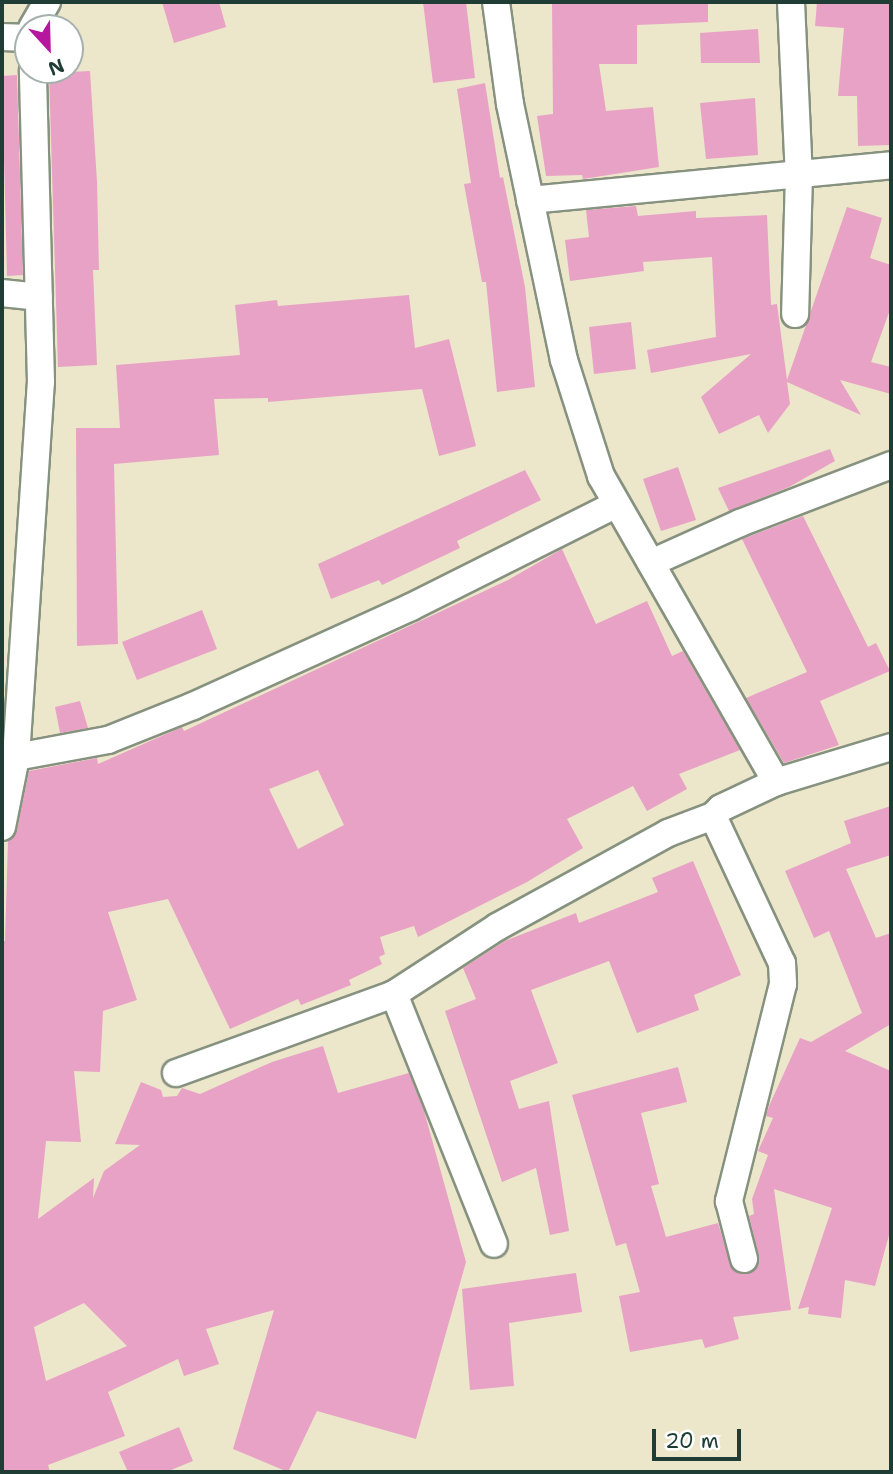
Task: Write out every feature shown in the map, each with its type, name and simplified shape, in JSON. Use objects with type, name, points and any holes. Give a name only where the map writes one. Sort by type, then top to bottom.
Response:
[{"type":"street","points":[[496,2],[510,103],[564,360],[615,505],[776,782]]},
{"type":"street","points":[[791,2],[799,175],[795,314]]},
{"type":"street","points":[[2,827],[16,757],[41,382],[33,84]]},
{"type":"street","points":[[530,200],[891,165]]},
{"type":"street","points":[[2,293],[39,297]]},
{"type":"street","points":[[651,563],[740,523],[891,465]]},
{"type":"street","points":[[16,757],[108,740],[192,706],[411,607],[615,505]]},
{"type":"street","points":[[176,1073],[394,994],[498,927],[668,833],[713,816],[721,808],[776,782],[891,747]]},
{"type":"street","points":[[713,816],[782,963],[783,984],[729,1201],[744,1259]]},
{"type":"street","points":[[394,994],[494,1244]]},
{"type":"building","points":[[162,2],[219,2],[226,27],[174,43]]},
{"type":"building","points":[[423,2],[466,2],[475,78],[433,83]]},
{"type":"building","points":[[552,2],[708,2],[708,22],[637,25],[637,64],[599,64],[606,111],[653,107],[659,167],[583,179],[582,175],[546,176],[537,116],[553,114]]},
{"type":"building","points":[[817,2],[891,2],[891,145],[858,146],[857,96],[838,96],[844,28],[815,26]]},
{"type":"building","points":[[758,29],[760,63],[701,63],[700,33]]},
{"type":"building","points":[[84,71],[90,71],[97,182],[99,270],[93,270],[97,365],[58,367],[49,84],[84,84]]},
{"type":"building","points":[[14,75],[14,84],[17,84],[23,275],[7,276],[2,76]]},
{"type":"building","points":[[485,83],[500,178],[503,177],[525,287],[535,387],[497,392],[486,282],[482,282],[464,184],[471,183],[457,89]]},
{"type":"building","points":[[755,98],[758,155],[706,159],[700,103]]},
{"type":"building","points":[[636,206],[638,216],[696,211],[696,218],[767,215],[771,305],[777,304],[787,380],[847,207],[882,218],[870,258],[891,265],[891,307],[871,362],[891,367],[891,394],[840,380],[861,415],[787,382],[790,404],[768,433],[759,415],[719,434],[701,397],[751,354],[651,373],[647,350],[716,337],[712,257],[643,262],[644,271],[570,281],[565,240],[589,237],[586,210]]},
{"type":"building","points":[[409,295],[415,348],[449,339],[476,446],[439,456],[422,389],[268,402],[268,398],[214,399],[219,455],[114,464],[118,644],[77,646],[76,428],[120,428],[116,365],[240,355],[235,305],[277,300],[278,306]]},
{"type":"building","points":[[631,322],[636,369],[594,374],[589,327]]},
{"type":"building","points":[[830,449],[835,461],[789,487],[729,511],[718,488]]},
{"type":"building","points":[[678,467],[696,520],[661,531],[643,479]]},
{"type":"building","points":[[525,470],[541,500],[457,541],[460,548],[382,585],[379,580],[331,599],[318,564]]},
{"type":"building","points":[[803,516],[868,647],[876,643],[890,671],[820,701],[839,745],[784,763],[746,698],[807,672],[742,539]]},
{"type":"building","points":[[562,549],[596,624],[647,601],[672,656],[683,651],[740,750],[679,774],[687,789],[647,811],[633,786],[567,819],[583,848],[527,882],[418,937],[414,926],[380,937],[385,954],[379,957],[382,964],[349,980],[351,985],[301,1005],[298,999],[230,1029],[168,899],[108,912],[137,1000],[103,1011],[100,1072],[74,1071],[81,1142],[46,1141],[38,1219],[94,1178],[93,1198],[104,1171],[140,1145],[115,1144],[141,1082],[161,1090],[163,1097],[177,1096],[182,1088],[200,1094],[272,1062],[323,1046],[338,1093],[409,1073],[424,1111],[466,1262],[416,1439],[317,1411],[288,1472],[233,1449],[274,1310],[206,1329],[219,1364],[184,1376],[178,1359],[108,1392],[125,1436],[48,1465],[50,1472],[2,1472],[2,941],[5,941],[8,841],[17,830],[29,771],[97,758],[98,764],[182,727],[184,731],[508,580]],"holes":[[[318,770],[344,825],[298,849],[269,789]],[[84,1303],[127,1346],[46,1381],[34,1327]]]},
{"type":"building","points":[[202,610],[217,649],[137,680],[122,642]]},
{"type":"building","points":[[80,701],[88,728],[60,733],[55,707]]},
{"type":"building","points":[[891,806],[891,855],[846,869],[876,938],[891,933],[891,1024],[845,1051],[891,1071],[891,1228],[875,1286],[845,1280],[841,1318],[808,1314],[809,1307],[798,1309],[832,1208],[774,1189],[791,1310],[733,1317],[739,1339],[705,1348],[702,1339],[630,1352],[619,1296],[640,1292],[626,1243],[616,1246],[572,1095],[678,1067],[687,1102],[641,1113],[659,1184],[651,1186],[666,1237],[718,1223],[732,1269],[740,1274],[754,1271],[759,1256],[749,1216],[754,1214],[752,1199],[768,1155],[758,1151],[773,1118],[766,1116],[769,1106],[800,1038],[811,1042],[862,1013],[829,931],[814,938],[785,871],[851,843],[844,821]]},
{"type":"building","points":[[693,861],[741,975],[694,995],[699,1010],[637,1033],[609,961],[531,990],[558,1063],[510,1081],[519,1109],[549,1101],[569,1231],[550,1235],[536,1168],[502,1182],[445,1011],[476,999],[463,968],[505,941],[576,913],[579,923],[658,892],[652,878]]},
{"type":"building","points":[[576,1273],[582,1312],[509,1323],[514,1386],[470,1390],[462,1289]]},
{"type":"building","points":[[179,1427],[193,1461],[166,1472],[128,1472],[119,1452]]}]
